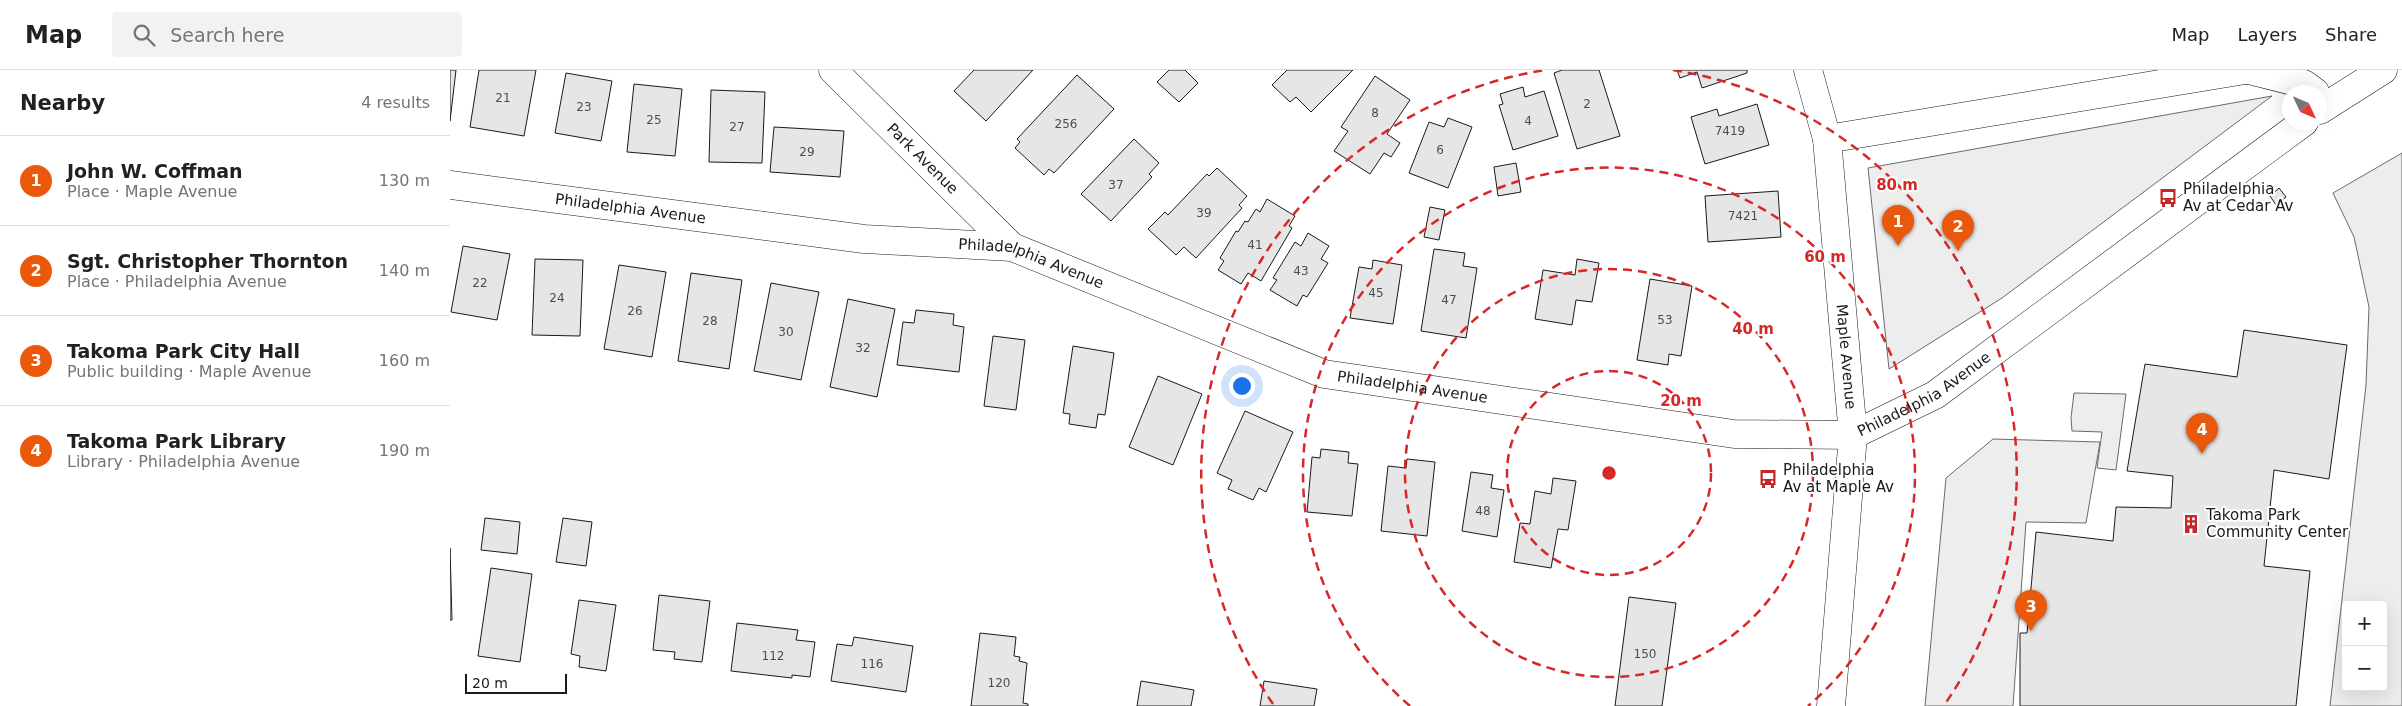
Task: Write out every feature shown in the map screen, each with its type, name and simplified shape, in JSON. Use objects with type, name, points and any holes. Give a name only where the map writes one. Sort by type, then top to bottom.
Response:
[{"type":"main road","name":"Park Avenue","points":[[833,70],[1012,247]]},
{"type":"main road","name":"Maple Avenue","points":[[1808,70],[1827,139],[1853,436],[1831,706]]},
{"type":"main road","points":[[1827,139],[2247,70],[2305,85]]},
{"type":"main road","points":[[2327,98],[2383,70]]},
{"type":"main road","name":"Philadelphia Avenue","points":[[450,185],[864,239],[1012,247],[1324,374],[1734,434],[1853,436],[1935,395],[2293,130]]},
{"type":"shaded area","points":[[2272,96],[2002,298],[1889,369],[1868,168]]},
{"type":"shaded area","points":[[2402,153],[2402,706],[2330,706],[2366,385],[2369,307],[2354,237],[2333,193]]},
{"type":"shaded area","points":[[2074,393],[2126,394],[2116,470],[2097,468],[2102,432],[2072,431],[2071,418]]},
{"type":"shaded area","points":[[1993,439],[2100,442],[2086,523],[2026,522],[2013,706],[1925,706],[1946,478]]},
{"type":"building","points":[[450,70],[456,70],[450,121]]},
{"type":"building","points":[[479,70],[536,70],[524,136],[470,127]]},
{"type":"building","points":[[974,70],[1033,70],[986,121],[954,91]]},
{"type":"building","points":[[1169,70],[1185,70],[1198,83],[1179,102],[1157,82]]},
{"type":"building","points":[[1287,70],[1353,70],[1311,112],[1296,97],[1290,102],[1272,85]]},
{"type":"building","points":[[1562,70],[1599,70],[1620,136],[1577,149],[1554,73]]},
{"type":"building","points":[[1677,70],[1747,70],[1747,73],[1702,88],[1697,72],[1680,78]]},
{"type":"building","points":[[566,73],[612,81],[601,141],[555,133]]},
{"type":"building","points":[[1077,75],[1114,109],[1054,173],[1049,169],[1044,175],[1015,148],[1020,142],[1017,139]]},
{"type":"building","points":[[1375,76],[1410,100],[1387,134],[1400,143],[1391,157],[1384,153],[1370,174],[1334,151],[1348,131],[1341,127]]},
{"type":"building","points":[[634,84],[682,89],[675,156],[627,152]]},
{"type":"building","points":[[1523,87],[1525,97],[1544,91],[1558,136],[1513,150],[1499,105],[1503,104],[1500,94]]},
{"type":"building","points":[[711,90],[765,92],[762,163],[709,162]]},
{"type":"building","points":[[1757,104],[1769,145],[1705,164],[1691,117],[1717,109],[1719,116]]},
{"type":"building","points":[[1448,118],[1472,127],[1448,188],[1409,173],[1429,122],[1444,127]]},
{"type":"building","points":[[774,127],[844,131],[840,177],[770,172]]},
{"type":"building","points":[[1134,139],[1159,163],[1149,174],[1152,177],[1111,221],[1081,194]]},
{"type":"building","points":[[1516,163],[1521,192],[1498,196],[1494,167]]},
{"type":"building","points":[[1217,168],[1247,196],[1239,205],[1242,208],[1196,258],[1184,247],[1176,255],[1148,229],[1165,212],[1168,215],[1207,174],[1209,176]]},
{"type":"building","points":[[2279,188],[2286,197],[2276,205],[2270,196]]},
{"type":"building","points":[[1778,191],[1781,237],[1708,242],[1705,196]]},
{"type":"building","points":[[1267,199],[1295,216],[1289,226],[1292,228],[1261,281],[1248,273],[1241,284],[1218,270],[1224,261],[1220,258],[1236,231],[1238,232],[1245,221],[1248,222],[1256,209],[1260,212]]},
{"type":"building","points":[[1430,207],[1445,210],[1439,240],[1424,237]]},
{"type":"building","points":[[1308,233],[1329,246],[1321,259],[1328,263],[1307,297],[1303,295],[1297,306],[1270,290],[1277,280],[1273,278],[1295,242],[1301,246]]},
{"type":"building","points":[[463,246],[510,254],[497,320],[451,312]]},
{"type":"building","points":[[1434,249],[1465,253],[1463,266],[1477,268],[1466,338],[1421,331]]},
{"type":"building","points":[[535,259],[583,260],[580,336],[532,335]]},
{"type":"building","points":[[1577,259],[1599,263],[1592,302],[1576,300],[1572,325],[1535,319],[1543,270],[1575,275]]},
{"type":"building","points":[[1373,260],[1402,265],[1393,324],[1350,318],[1359,267],[1372,269]]},
{"type":"building","points":[[619,265],[666,272],[652,357],[604,349]]},
{"type":"building","points":[[691,273],[742,280],[729,369],[678,361]]},
{"type":"building","points":[[1650,279],[1692,286],[1681,356],[1669,354],[1668,365],[1637,360]]},
{"type":"building","points":[[771,283],[819,292],[801,380],[754,371]]},
{"type":"building","points":[[848,299],[895,309],[877,397],[830,387]]},
{"type":"building","points":[[916,310],[954,314],[953,325],[964,327],[959,372],[897,365],[903,322],[914,323]]},
{"type":"building","name":"Takoma Park Community Center","points":[[2244,330],[2347,345],[2329,479],[2274,470],[2264,566],[2310,571],[2296,706],[2020,706],[2020,633],[2027,633],[2036,532],[2113,541],[2116,507],[2171,508],[2173,476],[2127,471],[2145,364],[2237,377]]},
{"type":"building","points":[[993,336],[1025,340],[1016,410],[984,406]]},
{"type":"building","points":[[1073,346],[1114,353],[1105,415],[1098,414],[1096,428],[1069,424],[1070,414],[1063,413]]},
{"type":"building","points":[[1158,376],[1202,394],[1173,465],[1129,447]]},
{"type":"building","points":[[1245,411],[1293,432],[1266,492],[1259,488],[1253,500],[1228,489],[1232,480],[1217,473]]},
{"type":"building","points":[[1321,449],[1349,452],[1348,463],[1358,464],[1352,516],[1307,512],[1312,457],[1320,458]]},
{"type":"building","points":[[1407,459],[1435,462],[1427,536],[1381,531],[1388,466],[1406,468]]},
{"type":"building","points":[[1471,472],[1493,475],[1491,488],[1504,490],[1497,537],[1462,531]]},
{"type":"building","points":[[1553,478],[1576,481],[1568,530],[1558,529],[1551,568],[1514,562],[1520,523],[1530,524],[1535,491],[1551,494]]},
{"type":"building","points":[[485,518],[520,522],[517,554],[481,550]]},
{"type":"building","points":[[563,518],[592,522],[586,566],[556,562]]},
{"type":"building","points":[[450,548],[452,620],[450,620]]},
{"type":"building","points":[[491,568],[532,574],[520,662],[478,656]]},
{"type":"building","points":[[659,595],[710,601],[702,662],[674,659],[675,652],[653,650]]},
{"type":"building","points":[[1629,597],[1676,603],[1662,706],[1615,706]]},
{"type":"building","points":[[579,600],[616,605],[606,671],[579,667],[580,656],[571,654]]},
{"type":"building","points":[[737,623],[798,630],[796,640],[815,642],[810,677],[792,675],[792,678],[731,671]]},
{"type":"building","points":[[980,633],[1016,637],[1014,656],[1020,657],[1019,661],[1027,663],[1023,703],[1028,704],[1028,706],[971,706]]},
{"type":"building","points":[[854,637],[913,646],[906,692],[831,681],[837,644],[852,646]]},
{"type":"building","points":[[1141,681],[1194,690],[1191,706],[1137,706]]},
{"type":"building","points":[[1264,681],[1317,689],[1314,706],[1260,706]]},
{"type":"place","name":"Philadelphia Av at Cedar Av","points":[[2168,198]]},
{"type":"place","name":"John W. Coffman","points":[[1898,246]]},
{"type":"place","name":"Sgt. Christopher Thornton","points":[[1958,251]]},
{"type":"place","name":"Takoma Park Library","points":[[2202,454]]},
{"type":"place","name":"Philadelphia Av at Maple Av","points":[[1768,479]]},
{"type":"place","name":"Takoma Park Community Center","points":[[2191,524]]},
{"type":"place","name":"Takoma Park City Hall","points":[[2031,631]]}]
